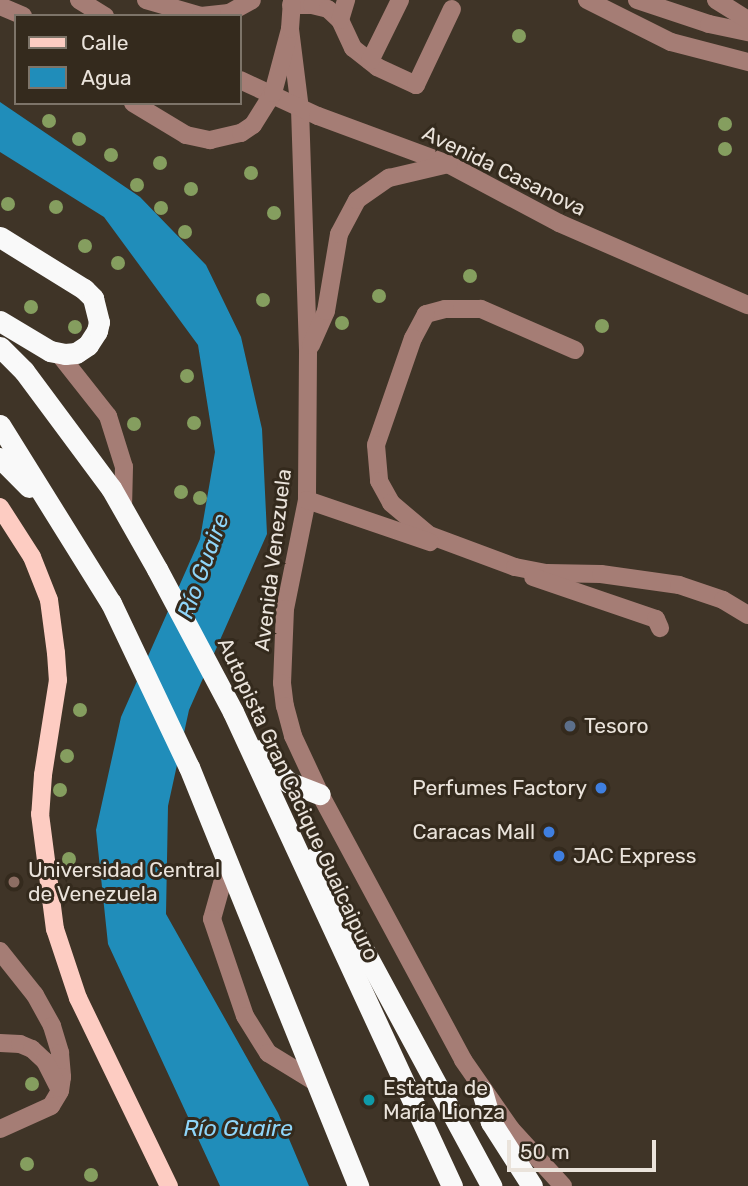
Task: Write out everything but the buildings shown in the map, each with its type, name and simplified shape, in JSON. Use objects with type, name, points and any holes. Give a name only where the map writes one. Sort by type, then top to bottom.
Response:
[{"type":"highway","points":[[0,237],[71,280],[93,298],[99,322],[93,340],[76,353],[59,354],[0,321]]},
{"type":"highway","name":"Autopista Gran Cacique Guaicaipuro","points":[[0,347],[24,371],[111,488],[157,569],[232,711],[452,1186]]},
{"type":"highway","points":[[0,425],[111,603],[189,767],[358,1186]]},
{"type":"highway","points":[[0,457],[61,523]]},
{"type":"highway","points":[[232,711],[260,744],[279,775],[288,782],[320,794]]},
{"type":"highway","points":[[232,711],[388,989],[491,1186]]},
{"type":"highway","points":[[482,1091],[491,1122],[532,1186]]},
{"type":"main road","points":[[0,507],[32,557],[48,600],[56,653],[58,680],[43,775],[40,814],[55,929],[78,998],[169,1186]]},
{"type":"street","points":[[79,0],[102,14]]},
{"type":"street","points":[[146,0],[194,14]]},
{"type":"street","points":[[220,14],[229,13],[252,0]]},
{"type":"street","points":[[340,20],[346,0]]},
{"type":"street","points":[[587,0],[671,42],[748,62]]},
{"type":"street","points":[[637,0],[709,24],[748,32]]},
{"type":"street","points":[[716,0],[748,20]]},
{"type":"street","points":[[370,61],[394,2]]},
{"type":"street","points":[[136,105],[186,135],[210,140],[241,133],[253,125],[273,93],[290,29],[292,3],[328,9],[340,20],[353,48],[370,61],[416,85],[452,9]]},
{"type":"street","points":[[0,6],[18,14]]},
{"type":"street","name":"Avenida Venezuela","points":[[290,29],[300,108],[308,352],[307,500],[285,609],[282,683],[293,736],[320,794],[482,1091],[527,1148],[563,1186]]},
{"type":"street","name":"Avenida Casanova","points":[[242,81],[273,93],[300,108],[449,164],[559,223],[748,305]]},
{"type":"street","points":[[308,352],[326,311],[339,234],[357,200],[389,178],[449,164]]},
{"type":"street","points":[[575,350],[481,309],[445,309],[426,314],[413,338],[376,445],[379,481],[391,503],[429,535],[515,567],[547,573],[601,574],[679,585],[723,600],[748,615]]},
{"type":"street","points":[[59,354],[108,416],[124,467],[123,509]]},
{"type":"street","points":[[307,500],[656,619],[660,628]]},
{"type":"street","points":[[228,862],[212,919],[245,1016],[268,1053],[317,1083]]},
{"type":"street","points":[[0,951],[35,995],[52,1026],[60,1053],[60,1091],[51,1106],[0,1129]]},
{"type":"street","points":[[0,1043],[20,1044],[32,1049],[45,1061],[60,1091]]},
{"type":"water","name":"Río Guaire","points":[[0,102],[140,197],[206,265],[241,337],[262,429],[267,534],[189,710],[168,806],[166,914],[278,1113],[309,1186],[220,1186],[108,944],[96,830],[121,717],[200,539],[215,452],[198,345],[104,217],[0,152]]},
{"type":"place","name":"Tesoro","points":[[570,726]]},
{"type":"place","name":"Perfumes Factory","points":[[601,788]]},
{"type":"place","name":"Caracas Mall","points":[[549,832]]},
{"type":"place","name":"JAC Express","points":[[559,856]]},
{"type":"place","name":"Universidad Central de Venezuela","points":[[14,882]]},
{"type":"place","name":"Estatua de María Lionza","points":[[369,1100]]}]
